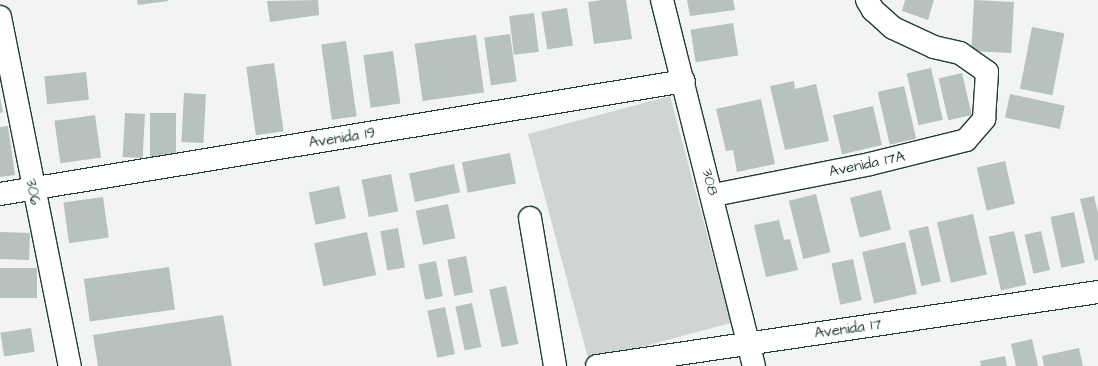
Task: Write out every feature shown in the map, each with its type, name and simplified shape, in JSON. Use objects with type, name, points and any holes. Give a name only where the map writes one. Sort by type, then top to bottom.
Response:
[{"type":"street","name":"308","points":[[662,0],[714,195],[754,366]]},
{"type":"street","name":"Avenida 17A","points":[[714,195],[870,164],[966,140],[984,120],[989,94],[987,72],[960,53],[934,47],[894,28],[872,10],[867,0]]},
{"type":"street","name":"306","points":[[0,17],[33,189],[70,366]]},
{"type":"street","name":"Avenida 19","points":[[0,194],[684,80]]},
{"type":"street","points":[[530,218],[555,366]]},
{"type":"street","name":"Avenida 17","points":[[597,366],[1098,292]]},
{"type":"shaded area","points":[[670,96],[731,323],[589,361],[528,134]]},
{"type":"building","points":[[137,0],[168,0],[168,1],[138,5]]},
{"type":"building","points":[[318,0],[319,15],[270,22],[267,1]]},
{"type":"building","points":[[602,0],[626,0],[632,39],[594,44],[588,2]]},
{"type":"building","points":[[687,0],[733,0],[735,10],[690,16]]},
{"type":"building","points":[[905,0],[934,0],[928,20],[902,11]]},
{"type":"building","points":[[974,0],[1014,2],[1011,53],[971,51]]},
{"type":"building","points":[[567,8],[573,46],[547,50],[541,12]]},
{"type":"building","points":[[534,13],[539,52],[514,55],[509,16]]},
{"type":"building","points":[[733,23],[738,56],[696,62],[691,30]]},
{"type":"building","points":[[1032,27],[1064,33],[1052,95],[1020,89]]},
{"type":"building","points":[[510,34],[517,82],[491,85],[484,38]]},
{"type":"building","points":[[476,35],[484,92],[423,101],[415,44]]},
{"type":"building","points":[[346,41],[357,116],[332,120],[321,44]]},
{"type":"building","points":[[393,51],[400,103],[371,108],[363,55]]},
{"type":"building","points":[[274,63],[284,131],[256,135],[246,67]]},
{"type":"building","points":[[931,68],[943,120],[919,125],[907,74]]},
{"type":"building","points":[[86,72],[89,100],[47,104],[44,76]]},
{"type":"building","points":[[962,73],[972,115],[948,120],[939,78]]},
{"type":"building","points":[[794,81],[795,89],[816,84],[829,141],[785,150],[770,86]]},
{"type":"building","points":[[904,86],[916,139],[890,145],[878,92]]},
{"type":"building","points":[[184,93],[206,94],[203,143],[181,142]]},
{"type":"building","points":[[1010,94],[1065,106],[1060,129],[1005,117]]},
{"type":"building","points":[[0,98],[3,112],[0,113]]},
{"type":"building","points":[[761,99],[775,164],[737,172],[733,150],[726,151],[716,109]]},
{"type":"building","points":[[873,106],[882,145],[842,154],[833,115]]},
{"type":"building","points":[[125,113],[145,114],[143,158],[123,157]]},
{"type":"building","points":[[150,113],[176,113],[176,157],[150,157]]},
{"type":"building","points":[[95,115],[101,158],[60,163],[54,121]]},
{"type":"building","points":[[8,126],[15,175],[0,177],[0,127]]},
{"type":"building","points":[[510,153],[516,183],[468,193],[462,162]]},
{"type":"building","points":[[1005,161],[1015,204],[987,210],[977,168]]},
{"type":"building","points":[[454,164],[460,192],[415,202],[409,174]]},
{"type":"building","points":[[391,174],[398,211],[369,217],[362,180]]},
{"type":"building","points":[[339,186],[346,218],[316,225],[309,192]]},
{"type":"building","points":[[881,190],[891,230],[860,238],[850,198]]},
{"type":"building","points":[[816,194],[831,252],[803,259],[789,201]]},
{"type":"building","points":[[1094,196],[1098,213],[1098,260],[1095,261],[1080,199]]},
{"type":"building","points":[[103,197],[109,238],[69,243],[63,203]]},
{"type":"building","points":[[448,204],[455,238],[423,245],[416,211]]},
{"type":"building","points":[[1074,212],[1085,263],[1061,268],[1051,217]]},
{"type":"building","points":[[973,214],[987,274],[951,283],[937,222]]},
{"type":"building","points":[[779,220],[784,240],[790,239],[798,270],[766,277],[754,225]]},
{"type":"building","points":[[928,226],[941,282],[921,286],[909,230]]},
{"type":"building","points":[[398,228],[405,267],[387,271],[380,231]]},
{"type":"building","points":[[1014,231],[1026,285],[1001,290],[989,237]]},
{"type":"building","points":[[1041,231],[1050,270],[1033,274],[1024,235]]},
{"type":"building","points":[[0,232],[30,233],[29,260],[0,259]]},
{"type":"building","points":[[367,232],[376,275],[323,286],[314,243]]},
{"type":"building","points":[[905,242],[917,294],[874,304],[862,252]]},
{"type":"building","points":[[466,256],[473,292],[454,296],[447,260]]},
{"type":"building","points":[[853,259],[862,300],[840,305],[831,264]]},
{"type":"building","points":[[436,261],[443,296],[425,300],[418,264]]},
{"type":"building","points":[[169,267],[175,310],[90,322],[84,279]]},
{"type":"building","points":[[0,268],[37,268],[37,298],[0,298]]},
{"type":"building","points":[[506,286],[518,344],[502,347],[489,290]]},
{"type":"building","points":[[472,303],[481,347],[465,351],[455,307]]},
{"type":"building","points":[[445,307],[455,354],[437,358],[427,311]]},
{"type":"building","points":[[223,315],[232,366],[98,366],[93,335]]},
{"type":"building","points":[[31,328],[35,352],[4,357],[0,333]]},
{"type":"building","points":[[1032,339],[1038,366],[1016,366],[1011,344]]},
{"type":"building","points":[[1079,348],[1083,366],[1044,366],[1042,356]]},
{"type":"building","points":[[1005,356],[1007,366],[981,366],[980,361]]}]
